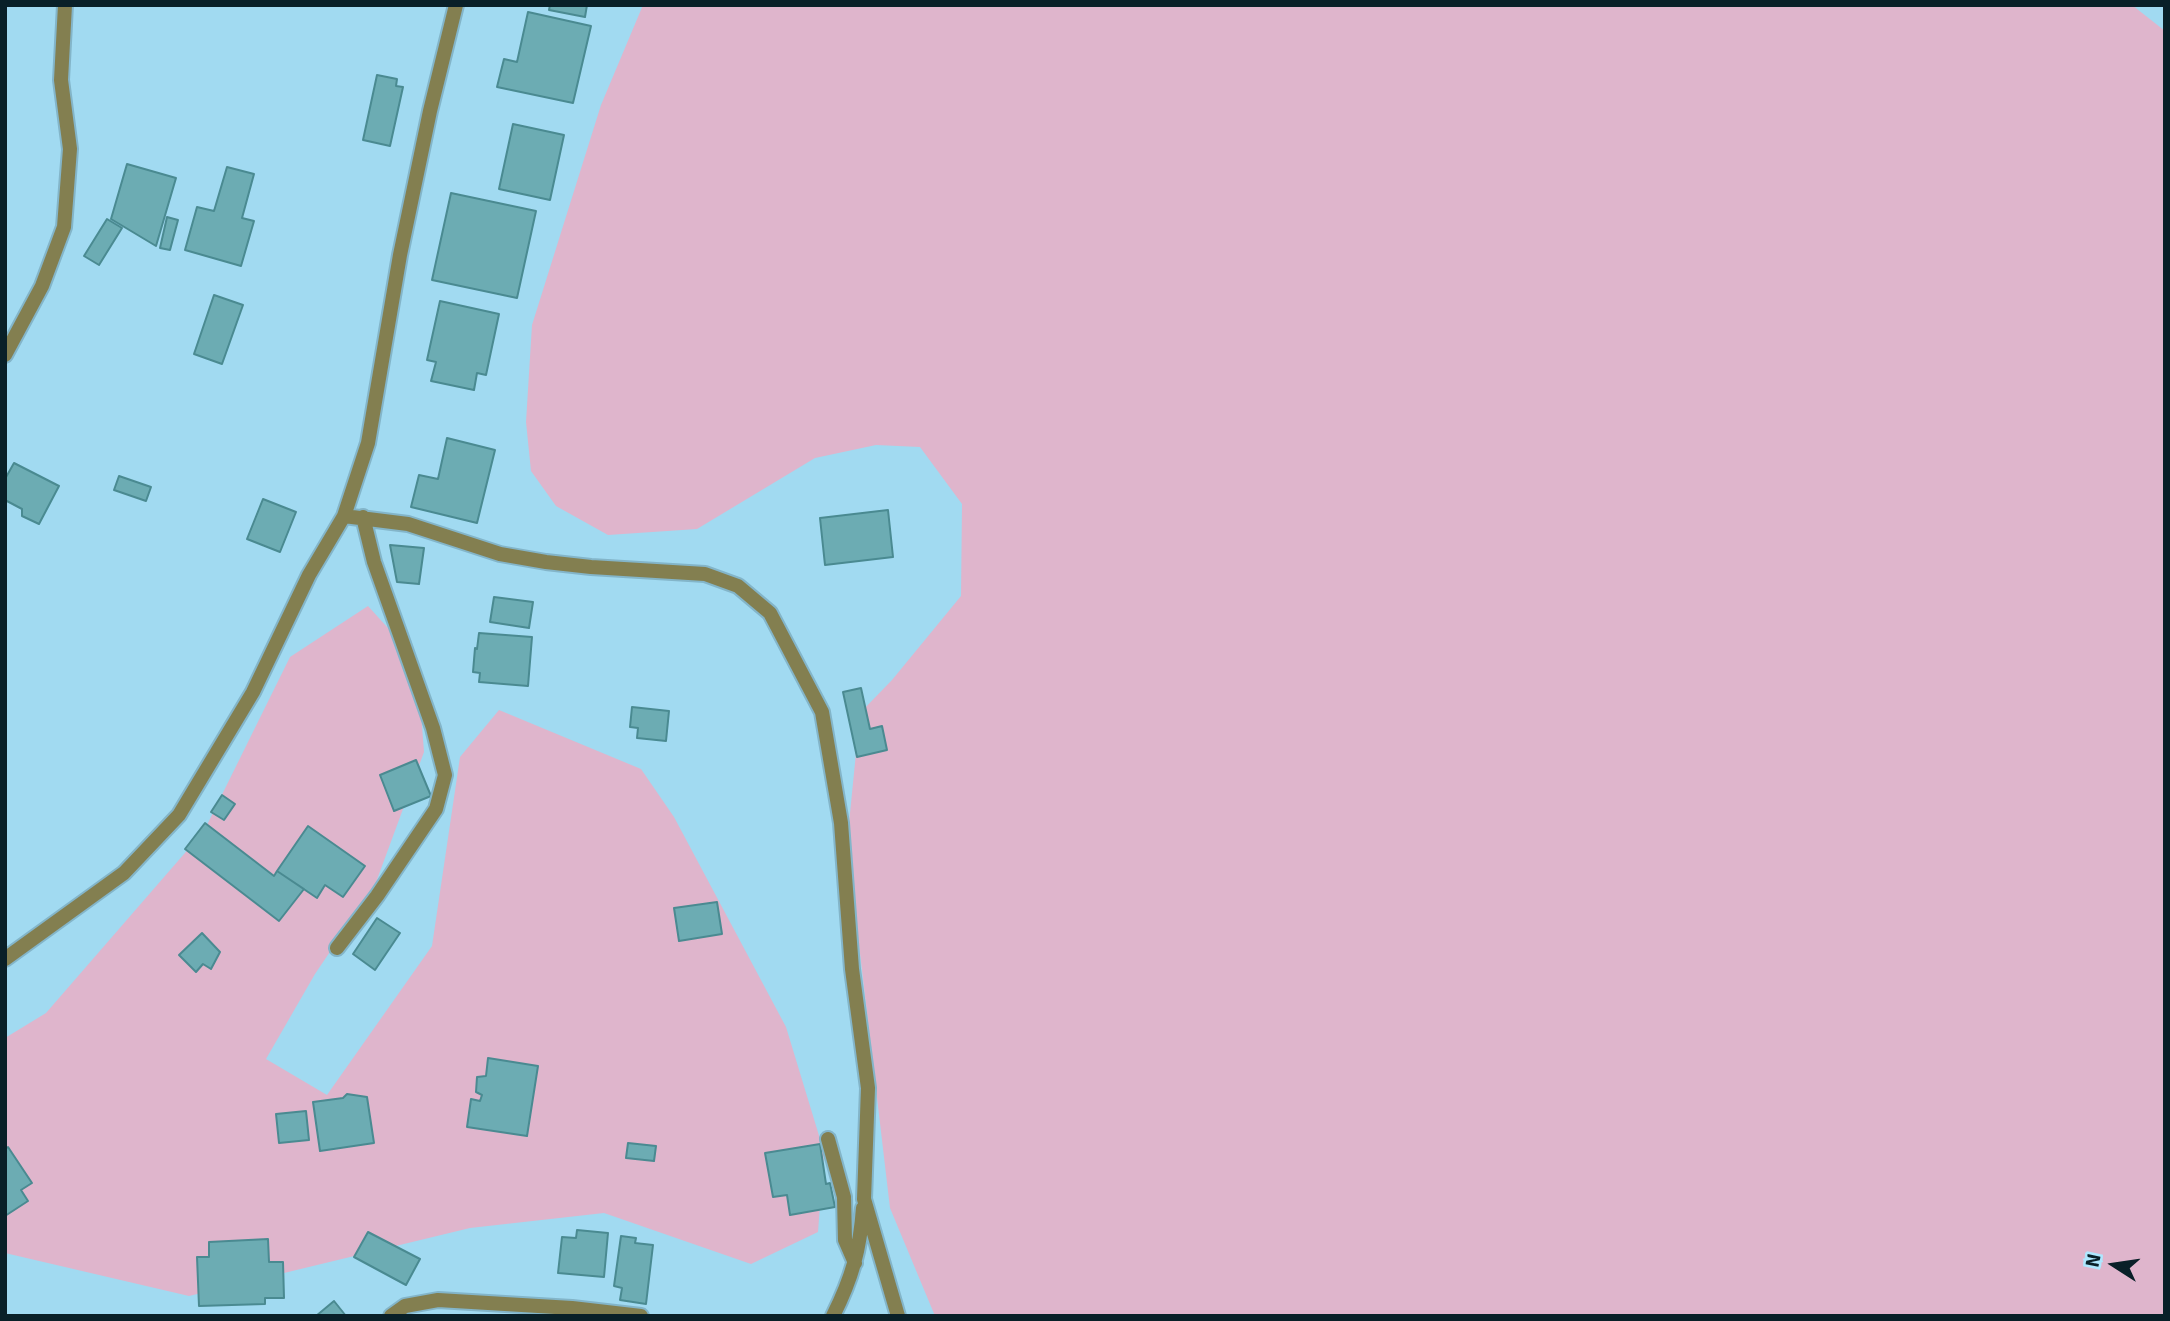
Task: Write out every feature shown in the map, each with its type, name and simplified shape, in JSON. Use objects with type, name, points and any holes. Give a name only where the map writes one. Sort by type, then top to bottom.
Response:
[{"type":"street","points":[[5,355],[42,286],[64,227],[70,149],[61,80],[65,5]]},
{"type":"street","points":[[5,959],[124,873],[180,816],[253,692],[309,575],[345,516],[368,443],[400,255],[430,111],[456,5]]},
{"type":"street","points":[[345,516],[408,524],[500,554],[592,567],[705,574],[738,586],[769,613],[822,712],[841,823],[852,969],[868,1088],[860,1244],[849,1284],[833,1316]]},
{"type":"street","points":[[337,948],[377,896],[436,809],[445,775],[433,728],[374,562],[363,517]]},
{"type":"street","points":[[828,1139],[844,1197],[845,1240],[855,1263]]},
{"type":"street","points":[[864,1199],[898,1316]]},
{"type":"street","points":[[391,1316],[405,1306],[438,1300],[572,1308],[640,1316]]},
{"type":"shaded area","points":[[643,5],[2132,5],[2165,31],[2165,1316],[935,1316],[890,1208],[847,843],[860,713],[892,680],[961,596],[962,504],[920,447],[876,445],[815,458],[697,529],[608,535],[556,506],[531,471],[526,422],[532,325],[601,105]]},
{"type":"shaded area","points":[[368,606],[417,660],[424,752],[375,885],[315,974],[266,1059],[327,1095],[432,946],[460,757],[499,710],[641,769],[674,817],[786,1027],[824,1152],[818,1232],[751,1264],[604,1213],[470,1228],[189,1296],[5,1253],[5,1038],[46,1013],[204,831],[290,657]]},
{"type":"building","points":[[550,5],[587,5],[585,17],[549,10]]},
{"type":"building","points":[[528,12],[591,26],[573,103],[497,87],[504,59],[517,62]]},
{"type":"building","points":[[377,75],[397,79],[396,86],[403,87],[390,146],[363,140]]},
{"type":"building","points":[[513,124],[564,135],[550,200],[499,189]]},
{"type":"building","points":[[127,164],[176,178],[156,246],[111,219]]},
{"type":"building","points":[[227,167],[254,174],[242,218],[254,221],[241,266],[185,250],[197,207],[214,211]]},
{"type":"building","points":[[451,193],[536,211],[517,298],[432,280]]},
{"type":"building","points":[[167,217],[178,220],[170,250],[160,248]]},
{"type":"building","points":[[107,219],[122,228],[99,265],[84,256]]},
{"type":"building","points":[[214,295],[243,305],[222,364],[194,354]]},
{"type":"building","points":[[440,301],[499,314],[486,375],[477,373],[474,390],[431,381],[436,362],[427,360]]},
{"type":"building","points":[[447,438],[495,450],[477,523],[411,507],[419,475],[438,479]]},
{"type":"building","points":[[14,463],[59,486],[39,524],[22,516],[22,509],[5,500],[5,479]]},
{"type":"building","points":[[119,476],[151,487],[146,501],[114,490]]},
{"type":"building","points":[[263,499],[296,512],[280,552],[247,539]]},
{"type":"building","points":[[888,510],[893,557],[825,565],[820,518]]},
{"type":"building","points":[[390,545],[424,548],[419,584],[397,582]]},
{"type":"building","points":[[494,597],[533,602],[529,628],[490,622]]},
{"type":"building","points":[[479,633],[532,637],[528,686],[479,682],[480,673],[473,672]]},
{"type":"building","points":[[861,688],[870,729],[882,726],[887,750],[857,757],[843,692]]},
{"type":"building","points":[[632,707],[669,711],[666,741],[637,738],[638,728],[630,727]]},
{"type":"building","points":[[416,760],[431,796],[394,811],[380,775]]},
{"type":"building","points":[[222,795],[235,804],[224,820],[211,812]]},
{"type":"building","points":[[205,823],[274,876],[277,871],[304,889],[279,921],[185,849]]},
{"type":"building","points":[[308,826],[365,866],[343,897],[325,885],[317,898],[277,871]]},
{"type":"building","points":[[717,902],[722,934],[679,941],[674,908]]},
{"type":"building","points":[[377,918],[400,933],[375,970],[353,954]]},
{"type":"building","points":[[202,933],[220,952],[211,969],[203,964],[196,972],[179,955]]},
{"type":"building","points":[[488,1058],[538,1066],[527,1136],[467,1127],[471,1099],[480,1101],[482,1095],[476,1092],[477,1077],[486,1076]]},
{"type":"building","points":[[347,1094],[367,1097],[374,1143],[320,1151],[313,1102],[343,1098]]},
{"type":"building","points":[[306,1111],[309,1140],[279,1143],[276,1114]]},
{"type":"building","points":[[628,1143],[656,1146],[654,1161],[626,1158]]},
{"type":"building","points":[[820,1144],[826,1184],[830,1183],[835,1207],[790,1215],[787,1195],[773,1197],[765,1153]]},
{"type":"building","points":[[8,1147],[32,1183],[21,1190],[28,1201],[5,1216],[5,1149]]},
{"type":"building","points":[[577,1230],[608,1233],[604,1277],[558,1273],[562,1237],[576,1238]]},
{"type":"building","points":[[368,1232],[420,1259],[406,1285],[354,1257]]},
{"type":"building","points":[[621,1236],[636,1238],[635,1243],[653,1245],[646,1304],[620,1300],[622,1288],[614,1286]]},
{"type":"building","points":[[268,1239],[269,1262],[283,1262],[284,1298],[265,1298],[265,1304],[199,1306],[197,1257],[209,1257],[209,1242]]},
{"type":"building","points":[[334,1301],[346,1316],[316,1316]]}]
